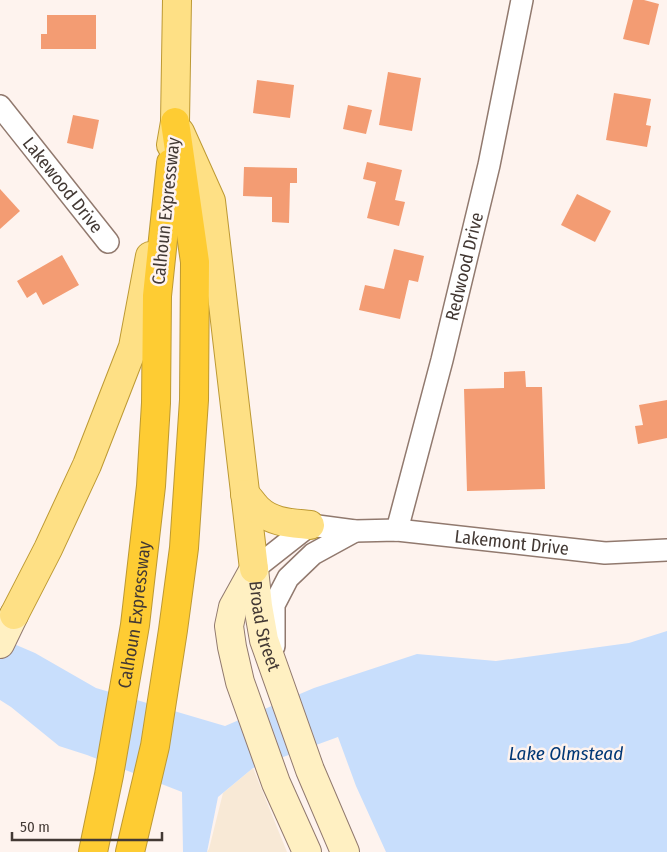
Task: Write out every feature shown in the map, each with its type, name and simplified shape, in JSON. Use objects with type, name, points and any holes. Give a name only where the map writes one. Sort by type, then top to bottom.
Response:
[{"type":"highway","name":"Calhoun Expressway","points":[[93,852],[109,775],[135,625],[151,486],[156,403],[157,296],[175,122]]},
{"type":"highway","name":"Calhoun Expressway","points":[[130,852],[155,746],[173,630],[184,548],[193,409],[195,262],[175,122]]},
{"type":"main road","points":[[0,644],[48,549],[87,465],[134,347],[175,122],[177,0]]},
{"type":"main road","points":[[175,122],[211,201],[254,569]]},
{"type":"main road","points":[[245,494],[268,517],[277,521],[310,525]]},
{"type":"main road","name":"Broad Street","points":[[254,569],[264,640],[310,770],[345,852]]},
{"type":"main road","name":"Broad Street","points":[[254,569],[234,607],[229,626],[232,647],[240,682],[276,783],[306,852]]},
{"type":"street","name":"Redwood Drive","points":[[397,530],[442,360],[489,165],[522,0]]},
{"type":"street","name":"Lakewood Drive","points":[[0,106],[108,242]]},
{"type":"street","name":"Lakemont Drive","points":[[310,525],[355,530],[397,530],[605,553],[667,550]]},
{"type":"street","points":[[254,569],[310,525]]},
{"type":"street","name":"Lakemont Drive","points":[[275,671],[274,605],[288,578],[313,554],[355,530]]},
{"type":"shaded area","points":[[253,768],[287,852],[207,852],[223,793]]},
{"type":"water","name":"Lake Olmstead","points":[[667,631],[667,852],[386,852],[356,786],[338,737],[253,768],[218,797],[207,852],[183,852],[182,792],[59,746],[0,700],[0,638],[35,653],[96,688],[225,726],[314,688],[417,654],[496,661],[629,643]]},
{"type":"building","points":[[633,0],[644,0],[659,4],[649,45],[623,39]]},
{"type":"building","points":[[47,15],[96,15],[96,49],[41,49],[41,34],[47,34]]},
{"type":"building","points":[[388,72],[421,78],[412,131],[379,125]]},
{"type":"building","points":[[257,80],[294,85],[290,118],[253,113]]},
{"type":"building","points":[[614,93],[651,99],[646,125],[651,126],[647,147],[606,140]]},
{"type":"building","points":[[348,105],[372,110],[366,134],[343,129]]},
{"type":"building","points":[[73,115],[99,120],[93,149],[67,143]]},
{"type":"building","points":[[367,162],[402,170],[395,200],[405,202],[399,226],[367,218],[376,182],[363,179]]},
{"type":"building","points":[[244,167],[297,168],[297,183],[290,183],[289,223],[272,222],[272,197],[243,196]]},
{"type":"building","points":[[0,189],[20,211],[0,229]]},
{"type":"building","points":[[577,194],[611,211],[595,242],[561,225]]},
{"type":"building","points":[[394,249],[424,256],[418,282],[409,280],[400,319],[359,310],[365,285],[384,289]]},
{"type":"building","points":[[62,255],[79,285],[43,305],[36,292],[27,298],[17,281]]},
{"type":"building","points":[[525,371],[526,387],[542,387],[545,489],[467,491],[464,389],[504,388],[504,372]]},
{"type":"building","points":[[667,400],[667,438],[638,444],[635,426],[643,425],[639,405]]}]
